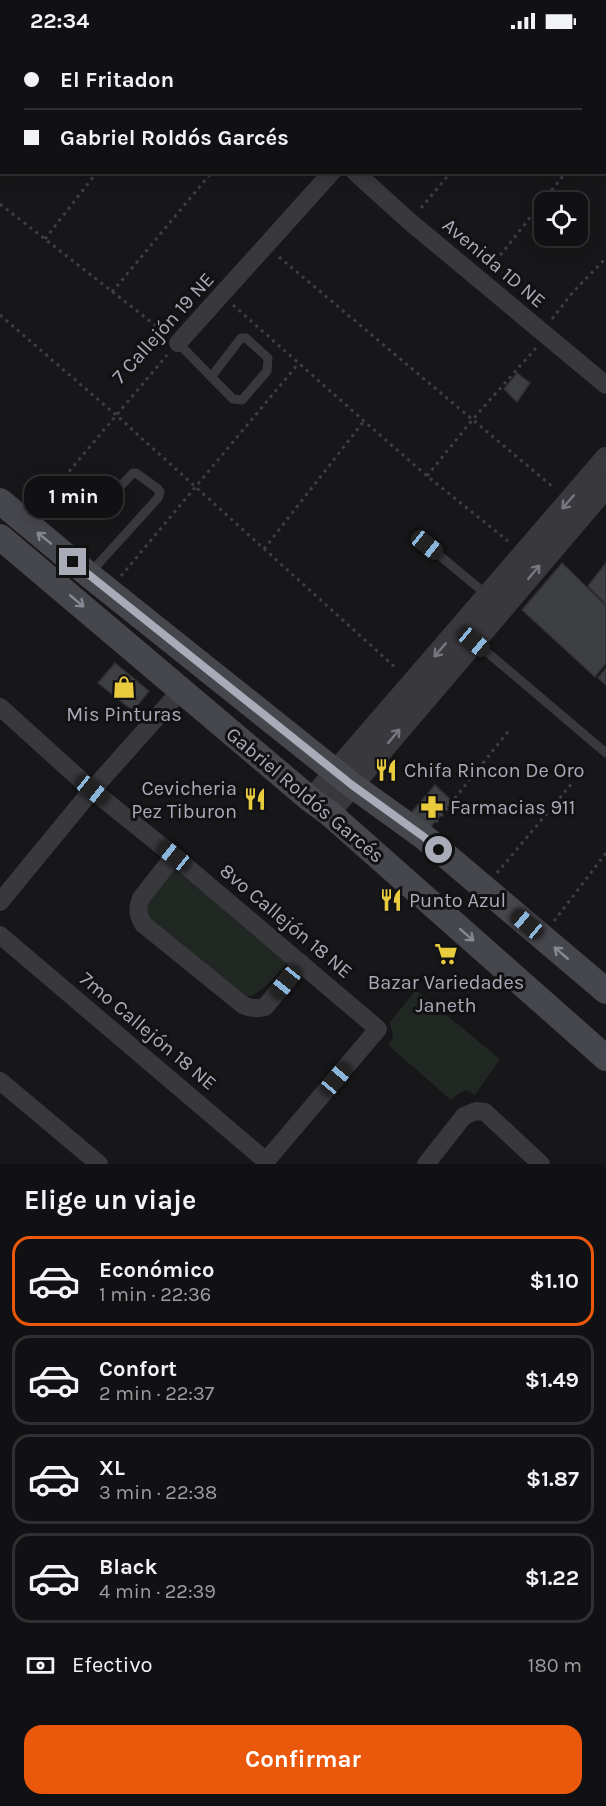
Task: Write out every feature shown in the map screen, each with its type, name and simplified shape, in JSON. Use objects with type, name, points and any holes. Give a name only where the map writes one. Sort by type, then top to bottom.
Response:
[{"type":"main road","name":"Gabriel Roldós Garcés","points":[[0,501],[344,778],[424,837],[606,991]]},
{"type":"main road","name":"Gabriel Roldós Garcés","points":[[0,537],[320,807],[606,1058]]},
{"type":"street","name":"7 Callejón 19 NE","points":[[177,343],[330,174]]},
{"type":"street","name":"Avenida 1D NE","points":[[357,174],[409,221],[606,385]]},
{"type":"street","points":[[344,778],[412,682],[496,601],[599,491],[606,458]]},
{"type":"street","points":[[320,807],[344,778],[474,642],[524,554],[569,500],[599,491]]},
{"type":"street","points":[[0,902],[92,790],[182,689]]},
{"type":"street","name":"8vo Callejón 18 NE","points":[[4,718],[174,856],[378,1029]]},
{"type":"street","points":[[174,856],[141,898],[139,912],[143,924],[250,1009],[265,1007],[301,963]]},
{"type":"street","name":"7mo Callejón 18 NE","points":[[0,935],[266,1161],[378,1029]]},
{"type":"street","points":[[0,1081],[99,1164]]},
{"type":"street","points":[[426,1164],[464,1116],[476,1111],[485,1112],[541,1164]]},
{"type":"lane","points":[[177,343],[211,377],[233,399],[242,400],[267,371],[268,358],[246,338],[241,338],[211,377]]},
{"type":"lane","points":[[89,574],[158,498],[160,492],[136,473],[132,473],[100,508]]},
{"type":"lane","points":[[427,545],[496,601]]},
{"type":"lane","points":[[474,642],[606,753]]},
{"type":"path","points":[[45,239],[95,174]]},
{"type":"path","points":[[112,292],[210,174]]},
{"type":"path","points":[[409,221],[449,174]]},
{"type":"path","points":[[480,280],[564,174]]},
{"type":"path","points":[[0,204],[177,343]]},
{"type":"path","points":[[266,247],[569,500]]},
{"type":"path","points":[[428,476],[544,334],[573,292],[606,258]]},
{"type":"path","points":[[222,296],[428,476],[524,554]]},
{"type":"path","points":[[0,315],[116,415],[412,682]]},
{"type":"path","name":"7 Callejón 19 NE","points":[[38,508],[177,343]]},
{"type":"path","points":[[114,585],[299,363]]},
{"type":"path","points":[[264,549],[364,421]]},
{"type":"path","points":[[424,837],[510,729]]},
{"type":"path","points":[[484,888],[573,782]]},
{"type":"path","points":[[541,936],[606,853]]},
{"type":"shaded area","points":[[175,869],[288,962],[261,990],[248,997],[240,998],[147,922],[143,910],[148,898]]},
{"type":"shaded area","points":[[416,990],[500,1059],[475,1095],[465,1090],[451,1100],[388,1045],[393,1038],[390,1022]]},
{"type":"building","points":[[517,373],[530,383],[517,402],[504,389]]},
{"type":"building","points":[[562,563],[606,606],[606,663],[595,677],[522,610]]},
{"type":"building","points":[[606,563],[606,604],[588,586]]},
{"type":"building","name":"Mis Pinturas","points":[[115,663],[149,691],[133,711],[98,683]]},
{"type":"building","points":[[606,668],[606,685],[598,678]]},
{"type":"building","name":"Farmacias 911","points":[[435,785],[452,801],[430,828],[411,813]]},
{"type":"place","name":"Mis Pinturas","points":[[124,687]]},
{"type":"place","name":"Chifa Rincon De Oro","points":[[386,770]]},
{"type":"place","name":"Cevicheria Pez Tiburon","points":[[255,799]]},
{"type":"place","name":"Farmacias 911","points":[[432,807]]},
{"type":"place","name":"Punto Azul","points":[[391,900]]},
{"type":"place","name":"Bazar Variedades Janeth","points":[[446,954]]},
{"type":"route","points":[[73,562],[352,785],[439,850]]}]
